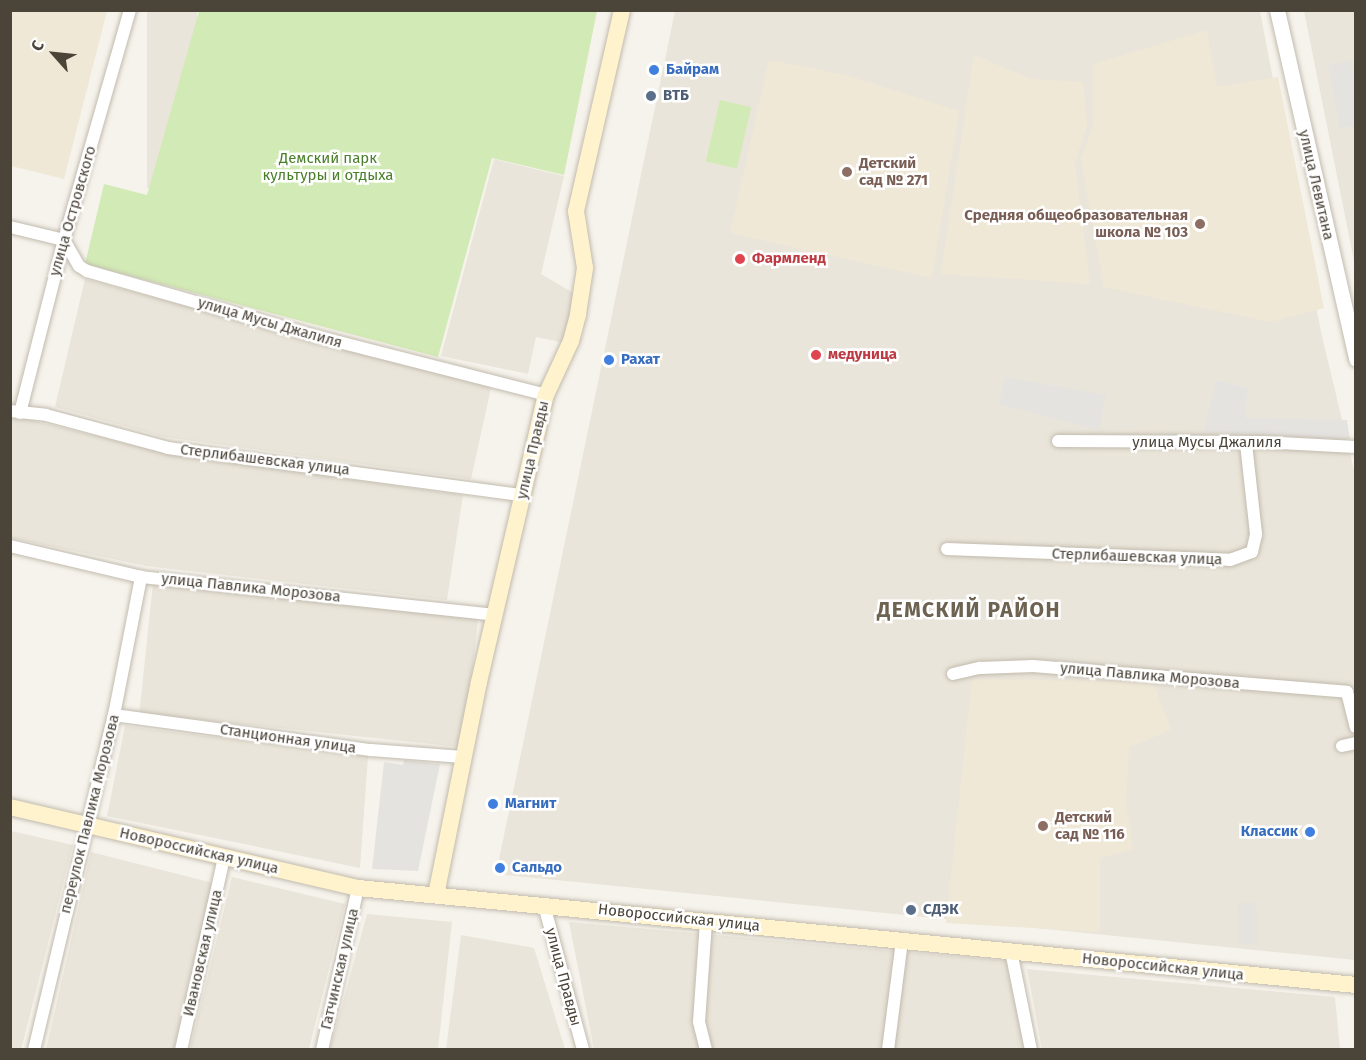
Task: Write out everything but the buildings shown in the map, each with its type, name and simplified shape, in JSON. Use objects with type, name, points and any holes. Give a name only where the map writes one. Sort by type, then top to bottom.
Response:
[{"type":"main road","name":"улица Правды","points":[[436,895],[494,615],[546,395],[571,341],[585,281],[576,211],[622,10]]},
{"type":"main road","name":"Новороссийская улица","points":[[10,807],[358,888],[1356,985]]},
{"type":"street","name":"улица Островского","points":[[15,412],[130,10]]},
{"type":"street","name":"улица Левитана","points":[[1277,10],[1356,359]]},
{"type":"street","points":[[10,227],[64,240]]},
{"type":"street","name":"улица Мусы Джалиля","points":[[64,240],[79,266],[87,271],[319,337],[546,395]]},
{"type":"street","name":"Стерлибашевская улица","points":[[15,412],[46,415],[168,448],[522,495]]},
{"type":"street","name":"улица Мусы Джалиля","points":[[1058,441],[1356,447]]},
{"type":"street","name":"Стерлибашевская улица","points":[[947,549],[1230,560],[1252,552],[1256,534],[1246,443]]},
{"type":"street","name":"улица Павлика Морозова","points":[[10,546],[141,577],[494,615]]},
{"type":"street","name":"переулок Павлика Морозова","points":[[34,1050],[114,715],[141,577]]},
{"type":"street","name":"улица Павлика Морозова","points":[[953,674],[980,668],[1033,666],[1347,692],[1356,727]]},
{"type":"street","name":"Станционная улица","points":[[114,715],[371,750],[463,757]]},
{"type":"street","points":[[1342,746],[1356,743]]},
{"type":"street","name":"Ивановская улица","points":[[181,1050],[224,857]]},
{"type":"street","name":"Гатчинская улица","points":[[322,1050],[358,888]]},
{"type":"street","name":"улица Правды","points":[[544,905],[583,1050]]},
{"type":"street","points":[[706,921],[699,1022],[706,1050]]},
{"type":"street","points":[[888,1050],[902,940]]},
{"type":"street","points":[[1011,951],[1031,1050]]},
{"type":"shaded area","points":[[11,10],[107,11],[64,179],[11,166]]},
{"type":"shaded area","points":[[147,11],[197,11],[197,188],[147,188]]},
{"type":"shaded area","points":[[675,11],[1260,11],[1321,332],[1355,474],[1355,960],[496,874]]},
{"type":"shaded area","points":[[1304,11],[1355,11],[1355,266]]},
{"type":"shaded area","name":"Средняя общеобразовательная школа № 103","points":[[1207,30],[1217,87],[1278,77],[1324,308],[1270,322],[1104,287],[1081,160],[1093,126],[1094,64]]},
{"type":"shaded area","points":[[974,55],[1031,79],[1083,82],[1087,125],[1075,163],[1090,284],[941,274]]},
{"type":"shaded area","name":"Детский сад № 271","points":[[769,60],[846,75],[959,111],[932,278],[730,233]]},
{"type":"shaded area","points":[[1352,60],[1355,126],[1340,128],[1328,65]]},
{"type":"shaded area","points":[[494,159],[564,176],[541,274],[575,294],[565,343],[536,337],[528,374],[441,356]]},
{"type":"shaded area","points":[[85,279],[491,388],[471,479],[164,437],[55,407]]},
{"type":"shaded area","points":[[1005,377],[1106,395],[1099,430],[999,404]]},
{"type":"shaded area","points":[[1216,380],[1248,388],[1245,418],[1347,420],[1350,439],[1204,432]]},
{"type":"shaded area","points":[[10,415],[173,455],[463,495],[447,600],[146,566],[11,538]]},
{"type":"shaded area","points":[[153,583],[478,617],[465,747],[139,713]]},
{"type":"shaded area","name":"Детский сад № 116","points":[[972,679],[1153,682],[1171,730],[1129,747],[1126,803],[1133,849],[1100,858],[1100,932],[946,923]]},
{"type":"shaded area","points":[[125,726],[368,756],[360,868],[107,816]]},
{"type":"shaded area","points":[[404,760],[440,764],[418,871],[372,869],[384,762],[403,765]]},
{"type":"shaded area","points":[[11,831],[73,845],[21,1050],[10,1049]]},
{"type":"shaded area","points":[[91,852],[213,883],[174,1049],[46,1050]]},
{"type":"shaded area","points":[[232,877],[345,904],[309,1049],[190,1049]]},
{"type":"shaded area","points":[[1256,902],[1258,943],[1239,944],[1237,903]]},
{"type":"shaded area","points":[[367,914],[452,922],[438,1049],[330,1049]]},
{"type":"shaded area","points":[[569,922],[1007,961],[1026,1049],[594,1049]]},
{"type":"shaded area","points":[[461,935],[534,948],[565,1049],[446,1049]]},
{"type":"shaded area","points":[[1027,969],[1335,997],[1340,1049],[1042,1049]]},
{"type":"green space","name":"Демский парк культуры и отдыха","points":[[199,11],[597,11],[564,175],[492,158],[438,357],[85,264],[104,184],[147,195]]},
{"type":"green space","points":[[720,100],[751,107],[737,169],[706,161]]},
{"type":"place","name":"Байрам","points":[[654,70]]},
{"type":"place","name":"ВТБ","points":[[651,96]]},
{"type":"place","name":"Детский сад № 271","points":[[847,172]]},
{"type":"place","name":"Средняя общеобразовательная школа № 103","points":[[1200,224]]},
{"type":"place","name":"Фармленд","points":[[740,259]]},
{"type":"place","name":"медуница","points":[[816,355]]},
{"type":"place","name":"Рахат","points":[[609,360]]},
{"type":"place","name":"Магнит","points":[[493,804]]},
{"type":"place","name":"Детский сад № 116","points":[[1043,826]]},
{"type":"place","name":"Классик","points":[[1310,832]]},
{"type":"place","name":"Сальдо","points":[[500,868]]},
{"type":"place","name":"СДЭК","points":[[911,910]]},
{"type":"district","name":"ДЕМСКИЙ РАЙОН","points":[[969,610]]}]
